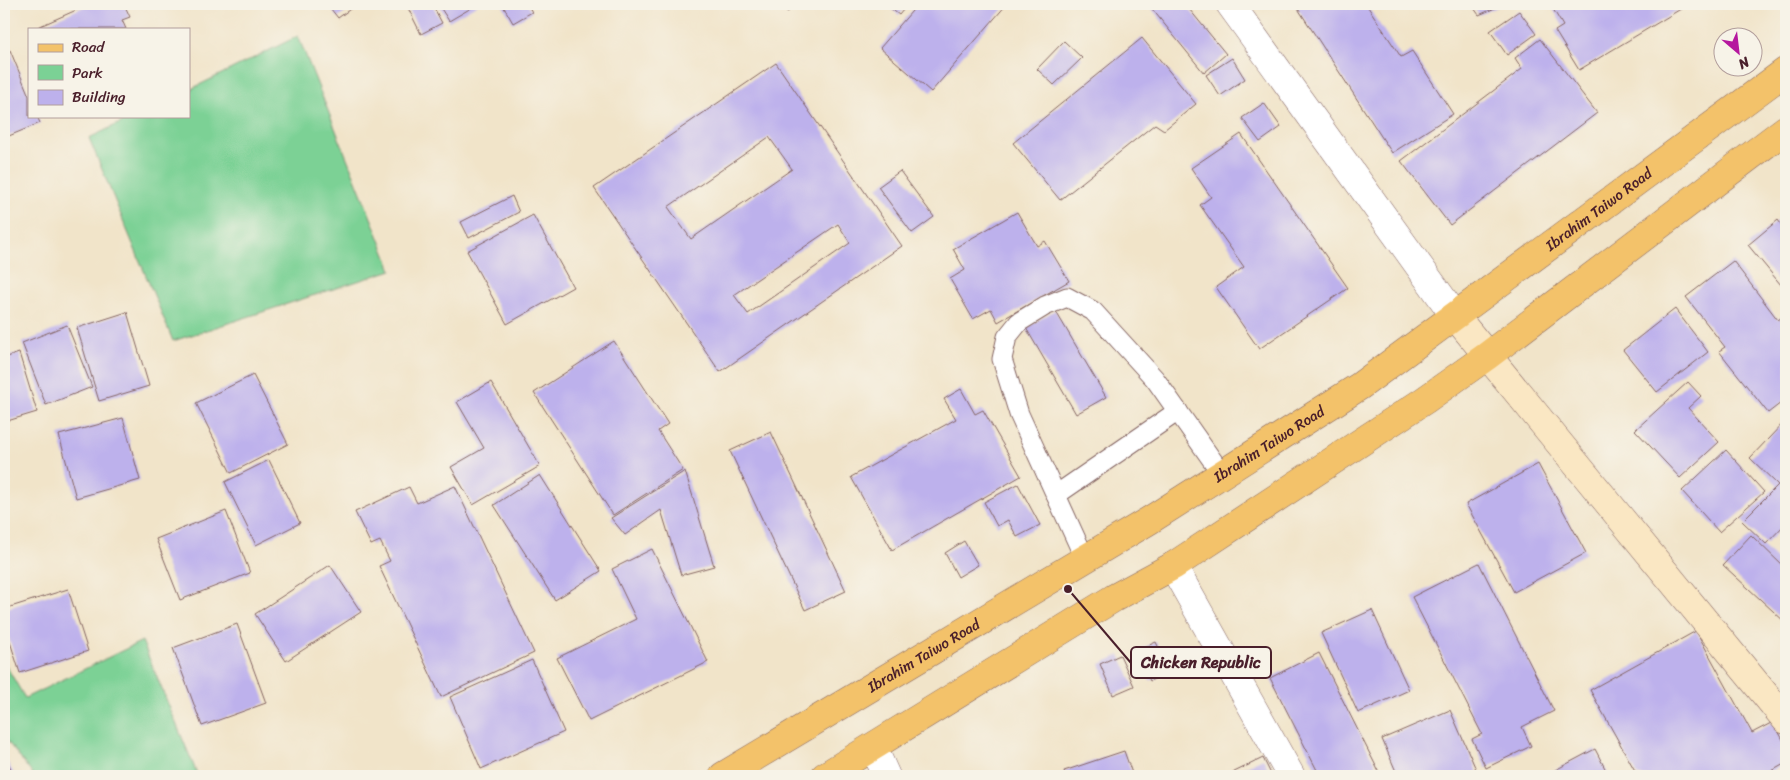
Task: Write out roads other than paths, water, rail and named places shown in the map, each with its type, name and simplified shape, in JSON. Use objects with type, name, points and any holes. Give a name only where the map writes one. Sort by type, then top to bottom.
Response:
[{"type":"main road","name":"Ibrahim Taiwo Road","points":[[723,776],[1085,559],[1360,386],[1786,71]]},
{"type":"main road","points":[[824,776],[1114,598],[1173,566],[1320,470],[1488,356],[1786,129]]},
{"type":"street","points":[[1230,4],[1455,316],[1786,720]]},
{"type":"street","points":[[1173,566],[1291,776]]},
{"type":"street","points":[[873,747],[886,776]]},
{"type":"lane","points":[[1085,559],[1020,414],[1002,359],[1007,337],[1019,322],[1045,306],[1067,297],[1093,311],[1155,379],[1222,474]]},
{"type":"lane","points":[[1056,495],[1178,411]]},
{"type":"place","name":"Chicken Republic","points":[[1068,589]]}]
